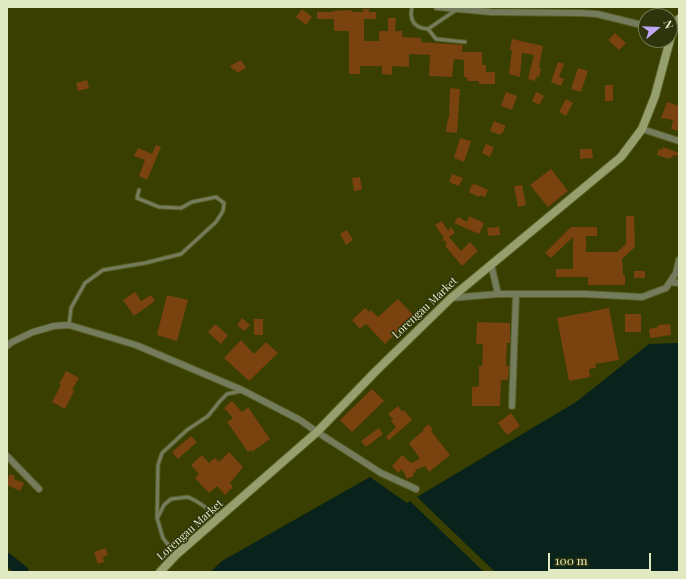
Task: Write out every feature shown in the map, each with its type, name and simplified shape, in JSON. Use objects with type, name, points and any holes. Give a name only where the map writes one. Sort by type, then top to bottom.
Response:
[{"type":"main road","name":"Lorengau Market","points":[[160,572],[176,555],[317,432],[450,298],[621,157],[642,129],[654,96],[667,48]]},
{"type":"street","points":[[437,7],[491,12],[597,14],[638,24]]},
{"type":"street","points":[[642,129],[679,141]]},
{"type":"street","points":[[450,298],[498,294],[585,294],[642,298],[666,288],[676,273],[679,260]]},
{"type":"street","points":[[491,264],[498,294]]},
{"type":"street","points":[[670,282],[679,283]]},
{"type":"street","points":[[512,406],[516,294]]},
{"type":"street","points":[[7,346],[33,332],[54,326],[69,325],[136,345],[242,390],[300,420],[381,473],[416,489]]},
{"type":"street","points":[[7,456],[39,489]]},
{"type":"lane","points":[[412,7],[411,14],[413,21],[423,29],[428,29],[458,9]]},
{"type":"lane","points":[[428,29],[436,39],[464,42]]},
{"type":"lane","points":[[69,325],[71,308],[85,282],[103,270],[145,263],[181,254],[216,222],[223,211],[224,203],[216,197],[192,202],[181,208],[159,207],[137,198],[140,190]]},
{"type":"lane","points":[[176,555],[164,538],[157,518],[158,465],[162,453],[187,430],[208,416],[227,394],[242,390]]},
{"type":"lane","points":[[157,518],[164,505],[171,499],[188,497],[220,517]]},
{"type":"water","points":[[679,343],[679,572],[210,572],[222,561],[370,477],[407,503],[576,402],[649,344]]},
{"type":"pier","points":[[417,497],[495,572],[484,572],[410,501]]},
{"type":"building","points":[[302,9],[312,17],[306,25],[296,17]]},
{"type":"building","points":[[363,9],[369,9],[369,12],[376,12],[376,19],[364,19],[364,41],[379,41],[379,31],[388,31],[388,18],[396,18],[395,31],[402,31],[402,37],[421,38],[421,42],[463,45],[462,52],[482,52],[482,65],[486,65],[486,72],[495,72],[495,84],[479,84],[479,81],[467,81],[467,77],[464,77],[464,60],[454,59],[452,77],[429,76],[430,55],[409,54],[409,67],[392,66],[392,75],[382,74],[382,66],[360,66],[360,74],[349,74],[349,31],[334,31],[334,19],[317,19],[317,12],[352,10],[352,12],[363,12]]},
{"type":"building","points":[[615,33],[626,43],[619,50],[608,40]]},
{"type":"building","points":[[512,39],[543,46],[539,67],[541,68],[539,77],[537,76],[535,81],[528,79],[534,55],[522,53],[520,77],[509,74]]},
{"type":"building","points":[[241,60],[246,68],[237,73],[235,69],[233,70],[230,66]]},
{"type":"building","points":[[558,62],[564,64],[559,77],[564,79],[561,86],[551,82]]},
{"type":"building","points":[[578,68],[588,71],[581,92],[571,89]]},
{"type":"building","points":[[87,80],[89,88],[78,91],[76,83]]},
{"type":"building","points":[[605,85],[613,85],[613,101],[605,101]]},
{"type":"building","points":[[450,88],[460,89],[457,133],[446,132],[449,118]]},
{"type":"building","points":[[506,92],[517,96],[512,110],[501,106]]},
{"type":"building","points":[[536,92],[544,96],[539,105],[532,101]]},
{"type":"building","points":[[566,99],[573,103],[566,116],[559,112]]},
{"type":"building","points":[[667,102],[679,106],[679,131],[671,129],[673,120],[661,118]]},
{"type":"building","points":[[494,121],[506,126],[502,134],[501,133],[500,135],[490,131]]},
{"type":"building","points":[[460,138],[471,141],[464,162],[454,158]]},
{"type":"building","points":[[486,144],[494,147],[490,157],[482,153]]},
{"type":"building","points":[[156,145],[161,147],[147,180],[139,176],[145,160],[134,156],[138,148],[152,154]]},
{"type":"building","points":[[663,147],[679,153],[679,156],[673,155],[672,158],[669,157],[669,159],[657,155],[659,149],[662,150]]},
{"type":"building","points":[[580,149],[592,149],[593,158],[580,159]]},
{"type":"building","points":[[551,169],[568,191],[548,207],[530,185]]},
{"type":"building","points":[[452,174],[463,178],[459,186],[449,182]]},
{"type":"building","points":[[360,177],[362,190],[354,191],[352,178]]},
{"type":"building","points":[[472,184],[488,190],[485,197],[480,195],[479,197],[469,192]]},
{"type":"building","points":[[522,185],[526,205],[518,207],[514,186]]},
{"type":"building","points":[[469,216],[484,223],[479,234],[454,223],[458,217],[467,222]]},
{"type":"building","points":[[626,216],[634,216],[635,247],[622,259],[625,285],[588,285],[588,277],[556,277],[556,269],[573,269],[573,237],[551,258],[545,253],[571,227],[597,227],[597,236],[586,236],[586,252],[617,252],[626,244]]},
{"type":"building","points":[[442,221],[448,231],[451,227],[455,233],[449,237],[461,251],[470,242],[478,251],[462,266],[445,246],[447,244],[444,240],[441,242],[444,238],[435,225]]},
{"type":"building","points":[[499,227],[500,235],[488,236],[487,228]]},
{"type":"building","points":[[347,230],[353,240],[346,245],[340,234]]},
{"type":"building","points":[[634,271],[645,271],[645,278],[634,278]]},
{"type":"building","points":[[135,292],[141,301],[151,295],[155,301],[134,316],[123,300]]},
{"type":"building","points":[[167,295],[188,300],[177,341],[157,335]]},
{"type":"building","points":[[398,299],[414,316],[385,344],[366,324],[360,329],[352,320],[365,308],[369,312],[371,310],[378,317]]},
{"type":"building","points":[[609,308],[619,360],[595,364],[596,368],[589,369],[590,377],[569,381],[557,318]]},
{"type":"building","points":[[625,314],[641,314],[641,332],[625,332]]},
{"type":"building","points":[[242,318],[250,325],[244,331],[237,325]]},
{"type":"building","points":[[254,319],[263,319],[263,335],[254,335]]},
{"type":"building","points":[[477,322],[510,323],[510,343],[507,343],[506,366],[509,366],[508,380],[501,380],[500,406],[472,406],[472,387],[479,386],[479,366],[482,366],[483,344],[476,344]]},
{"type":"building","points":[[215,324],[228,335],[221,344],[208,332]]},
{"type":"building","points":[[670,324],[671,335],[650,338],[649,329],[658,327],[658,325]]},
{"type":"building","points":[[241,340],[254,354],[266,342],[278,353],[249,381],[224,358]]},
{"type":"building","points":[[66,371],[79,378],[72,390],[74,391],[65,409],[52,402],[61,385],[59,384]]},
{"type":"building","points":[[372,389],[384,401],[352,432],[340,420]]},
{"type":"building","points":[[232,401],[242,412],[248,407],[270,439],[252,452],[251,450],[248,452],[227,422],[233,418],[224,408]]},
{"type":"building","points":[[398,406],[402,412],[404,410],[412,420],[389,440],[386,437],[396,427],[391,421],[393,419],[388,414]]},
{"type":"building","points":[[511,413],[520,426],[507,435],[498,423]]},
{"type":"building","points":[[428,424],[433,429],[431,431],[450,455],[429,472],[425,466],[415,470],[416,472],[413,473],[414,476],[407,479],[402,469],[398,473],[392,466],[402,455],[411,463],[420,459],[409,443],[424,430],[423,429]]},
{"type":"building","points":[[379,428],[383,434],[366,447],[361,441]]},
{"type":"building","points":[[191,436],[197,442],[178,459],[172,452]]},
{"type":"building","points":[[229,452],[243,467],[230,483],[233,487],[225,495],[217,486],[209,493],[195,478],[199,474],[191,465],[202,455],[209,463],[215,458],[219,462]]},
{"type":"building","points":[[10,474],[15,476],[14,479],[24,483],[20,491],[7,485]]},
{"type":"building","points":[[106,548],[108,555],[103,557],[104,562],[98,564],[94,552]]},
{"type":"waterway","points":[[7,559],[23,572]]}]
